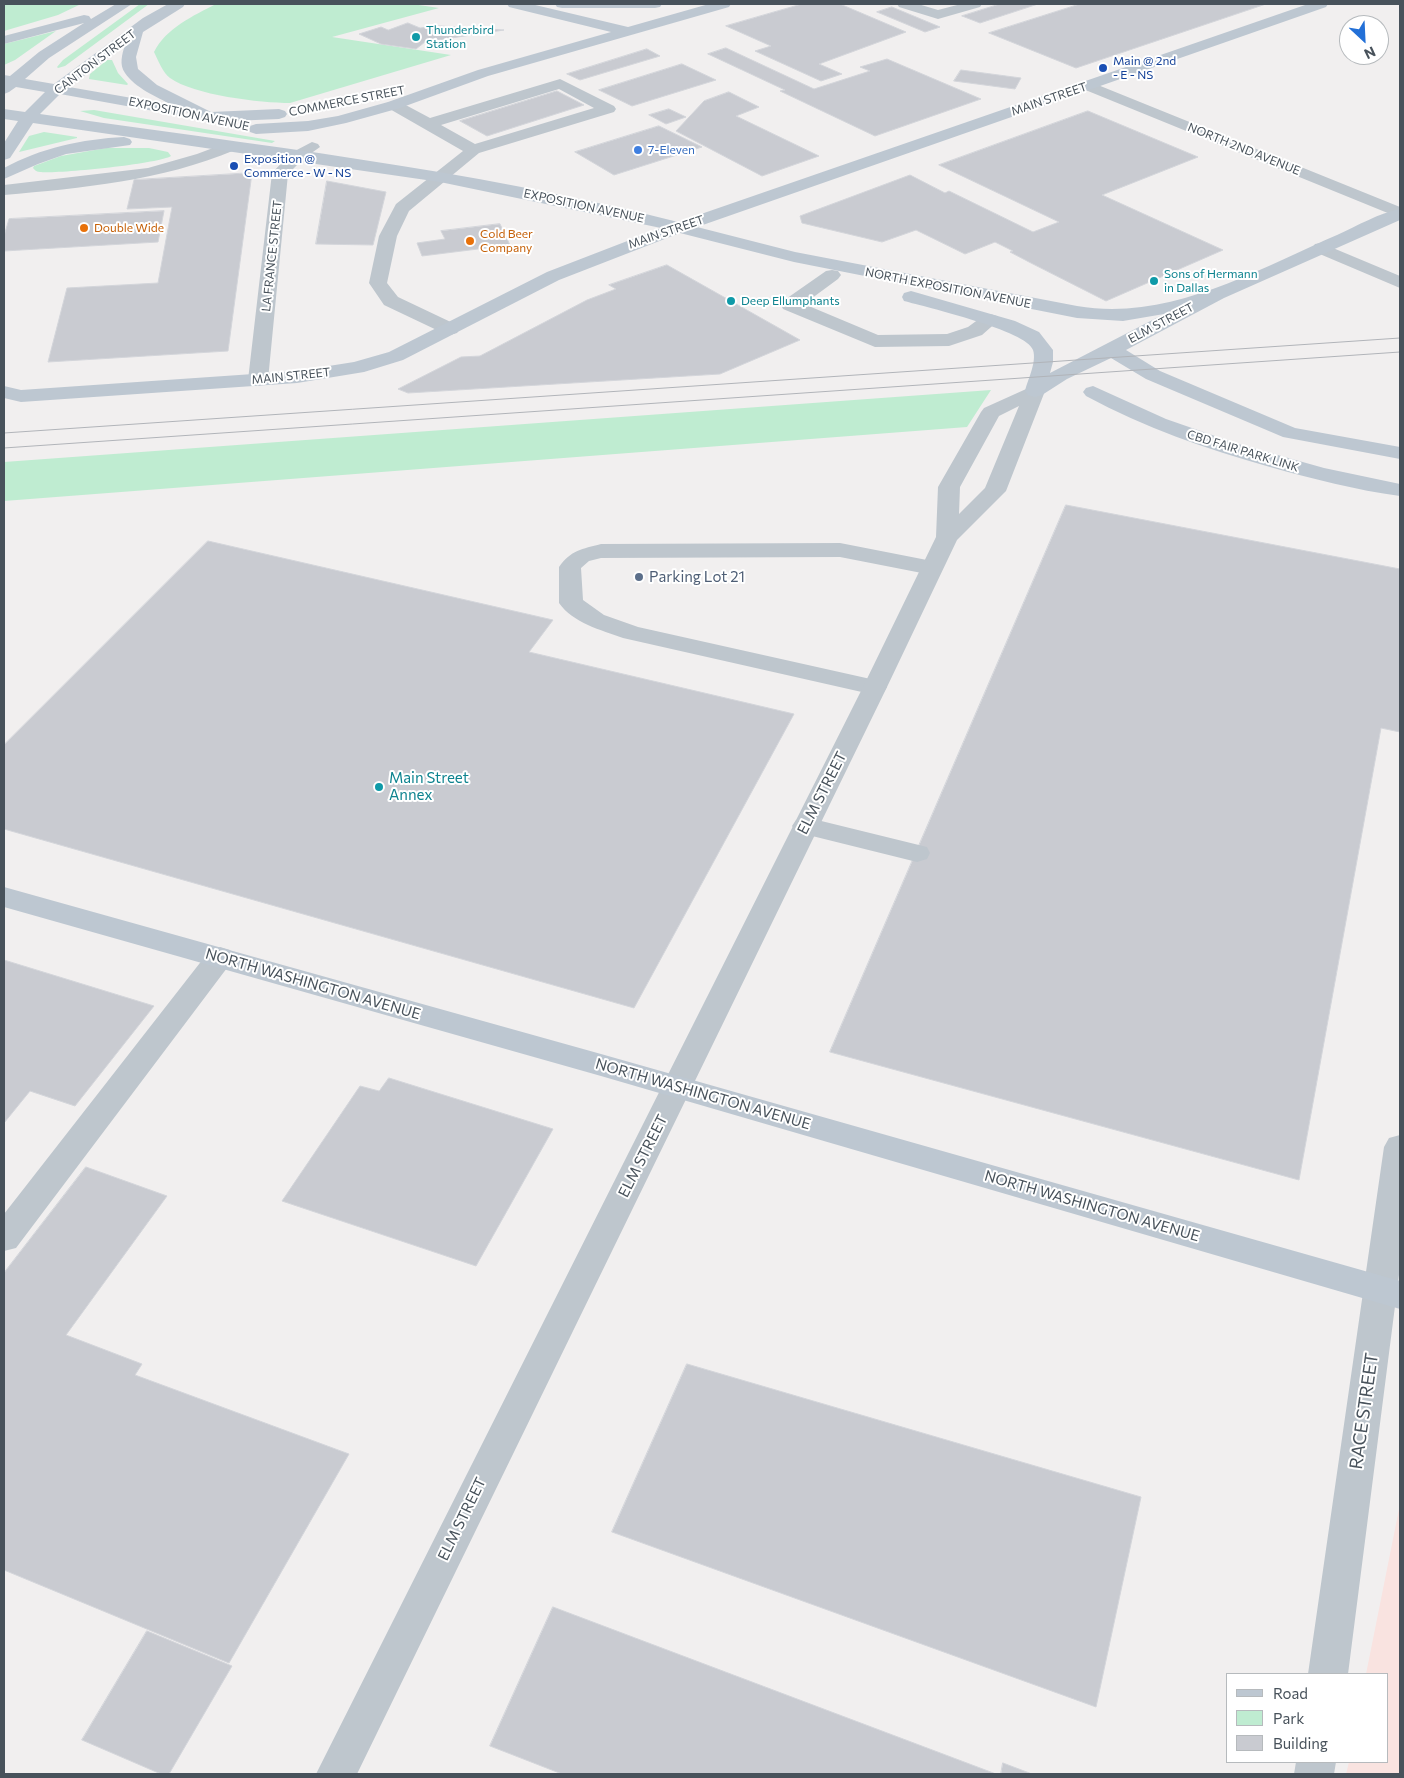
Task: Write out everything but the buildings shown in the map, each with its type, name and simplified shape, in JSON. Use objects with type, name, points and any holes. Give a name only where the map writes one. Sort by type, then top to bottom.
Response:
[{"type":"main road","name":"CANTON STREET","points":[[4,155],[28,118],[58,88],[136,32],[148,21],[178,4]]},
{"type":"main road","points":[[514,4],[629,32]]},
{"type":"main road","points":[[556,4],[655,4]]},
{"type":"main road","name":"COMMERCE STREET","points":[[358,100],[483,73],[724,4]]},
{"type":"main road","name":"MAIN STREET","points":[[9,397],[297,377],[357,368],[396,356],[554,276],[634,243],[1321,4]]},
{"type":"main road","name":"CANTON STREET","points":[[6,83],[44,55],[121,6]]},
{"type":"main road","points":[[4,40],[28,35],[121,6]]},
{"type":"main road","points":[[136,32],[129,58],[131,72],[152,88],[208,117]]},
{"type":"main road","name":"COMMERCE STREET","points":[[256,129],[308,126],[340,120],[394,105],[483,73]]},
{"type":"main road","name":"EXPOSITION AVENUE","points":[[6,83],[58,88],[208,117],[256,129],[304,151]]},
{"type":"main road","name":"COMMERCE STREET","points":[[208,117],[260,116],[300,112]]},
{"type":"main road","name":"EXPOSITION AVENUE","points":[[4,114],[230,146],[304,151],[369,166],[440,176],[680,227]]},
{"type":"main road","points":[[4,174],[22,164],[74,148],[104,143],[182,140]]},
{"type":"main road","name":"ELM STREET","points":[[1035,391],[1060,375],[1112,350],[1216,294],[1400,213]]},
{"type":"main road","name":"NORTH EXPOSITION AVENUE","points":[[680,227],[794,257],[1021,303],[1104,316],[1129,316],[1160,310],[1216,294]]},
{"type":"main road","points":[[794,257],[832,274],[1022,330],[1039,342],[1043,350],[1043,362],[1035,391]]},
{"type":"main road","name":"CBD FAIR PARK LINK","points":[[1112,350],[1153,375],[1290,433]]},
{"type":"main road","name":"CBD FAIR PARK LINK","points":[[1035,391],[1064,389],[1093,392],[1145,402],[1211,425],[1245,432],[1290,433],[1400,453]]},
{"type":"main road","name":"CBD FAIR PARK LINK","points":[[1093,392],[1150,420],[1247,454],[1366,485],[1400,490]]},
{"type":"main road","name":"NORTH WASHINGTON AVENUE","points":[[4,897],[1390,1292]]},
{"type":"street","points":[[904,4],[938,15],[975,4]]},
{"type":"street","points":[[428,124],[560,84],[608,109],[473,150],[402,208],[388,236],[378,283],[391,301],[450,329]]},
{"type":"street","name":"NORTH 2ND AVENUE","points":[[1088,86],[1400,213]]},
{"type":"street","points":[[394,105],[473,150]]},
{"type":"street","points":[[4,190],[122,176],[174,167],[210,156],[230,146]]},
{"type":"street","name":"LA FRANCE STREET","points":[[258,380],[280,173],[304,151]]},
{"type":"street","points":[[1321,248],[1400,283]]},
{"type":"street","points":[[832,274],[790,304],[875,341],[949,340],[974,331],[990,320]]},
{"type":"street","name":"ELM STREET","points":[[947,537],[949,487],[991,412],[1035,391]]},
{"type":"street","name":"ELM STREET","points":[[336,1774],[677,1088],[947,537],[995,491],[1035,391]]},
{"type":"street","points":[[875,687],[631,633],[596,620],[571,603],[570,567],[581,556],[601,551],[840,550],[932,568]]},
{"type":"street","points":[[805,826],[917,853]]},
{"type":"street","points":[[4,1238],[220,957]]},
{"type":"street","name":"RACE STREET","points":[[1328,1673],[1390,1292],[1400,1147]]},
{"type":"shaded area","points":[[1400,1504],[1400,1774],[1346,1774],[1349,1763],[1389,1763],[1389,1673],[1366,1673]]},
{"type":"green space","points":[[4,4],[81,4],[58,15],[4,31]]},
{"type":"green space","points":[[140,4],[149,4],[65,66],[57,67],[63,60]]},
{"type":"green space","points":[[216,4],[412,4],[439,8],[332,37],[451,55],[290,103],[228,97],[194,89],[170,78],[163,70],[154,52],[173,29]]},
{"type":"green space","points":[[56,31],[15,60],[4,65],[4,44]]},
{"type":"green space","points":[[107,60],[112,60],[118,73],[127,85],[89,79],[90,74]]},
{"type":"green space","points":[[94,110],[275,141],[272,143],[104,118],[80,111]]},
{"type":"green space","points":[[44,132],[77,138],[19,152],[29,136]]},
{"type":"green space","points":[[106,148],[149,148],[168,152],[171,156],[147,162],[85,170],[40,172],[33,168],[61,156]]},
{"type":"green space","points":[[991,390],[967,427],[4,501],[4,462]]},
{"type":"tram line","points":[[4,433],[1400,338]]},
{"type":"tram line","points":[[4,448],[1400,352]]},
{"type":"place","name":"Thunderbird Station","points":[[416,37]]},
{"type":"place","name":"Main @ 2nd - E - NS","points":[[1103,68]]},
{"type":"place","name":"7-Eleven","points":[[638,150]]},
{"type":"place","name":"Exposition @ Commerce - W - NS","points":[[234,166]]},
{"type":"place","name":"Double Wide","points":[[84,228]]},
{"type":"place","name":"Cold Beer Company","points":[[470,241]]},
{"type":"place","name":"Sons of Hermann in Dallas","points":[[1154,281]]},
{"type":"place","name":"Deep Ellumphants","points":[[731,301]]},
{"type":"place","name":"Parking Lot 21","points":[[639,577]]},
{"type":"place","name":"Main Street Annex","points":[[379,787]]}]
